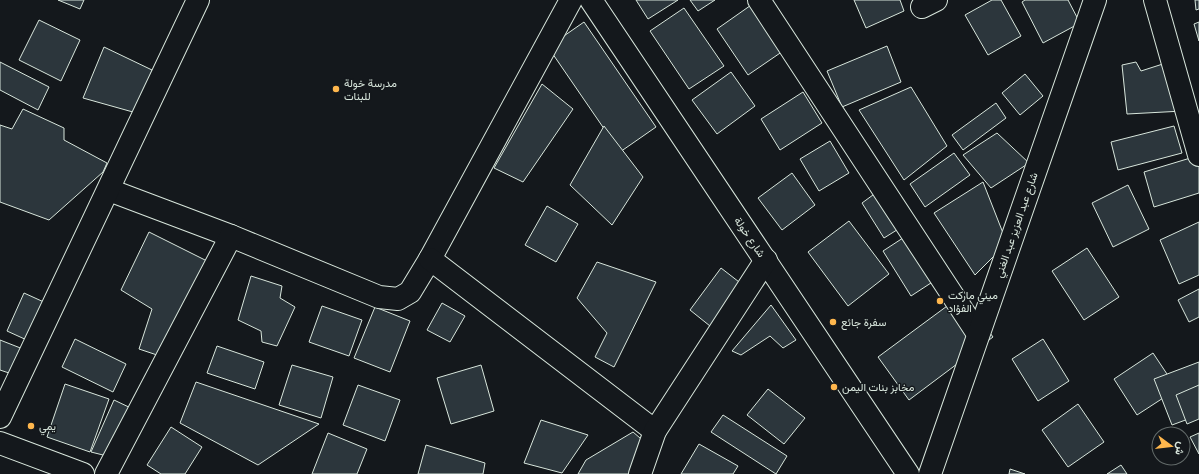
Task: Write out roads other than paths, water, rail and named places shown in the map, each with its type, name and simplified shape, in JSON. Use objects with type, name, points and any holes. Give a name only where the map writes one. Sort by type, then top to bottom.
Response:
[{"type":"street","points":[[0,417],[198,0]]},
{"type":"street","points":[[109,190],[231,236],[379,297],[398,299],[410,292],[430,259],[571,0]]},
{"type":"street","name":"شارع خولة","points":[[591,0],[908,474]]},
{"type":"street","points":[[759,0],[978,334]]},
{"type":"street","name":"شارع عبد العزيز عبد الغني","points":[[930,474],[1095,0]]},
{"type":"street","points":[[1155,0],[1199,154]]},
{"type":"street","points":[[106,474],[231,236]]},
{"type":"street","points":[[430,259],[655,431]]},
{"type":"street","points":[[640,474],[655,431],[766,260]]},
{"type":"street","points":[[0,443],[83,474]]},
{"type":"place","name":"مدرسة خولة للبنات","points":[[336,89]]},
{"type":"place","name":"ميني ماركت الفؤاد","points":[[940,301]]},
{"type":"place","name":"سفرة جائع","points":[[833,322]]},
{"type":"place","name":"مخابز بنات اليمن","points":[[834,387]]},
{"type":"place","name":"يمي","points":[[31,426]]}]
